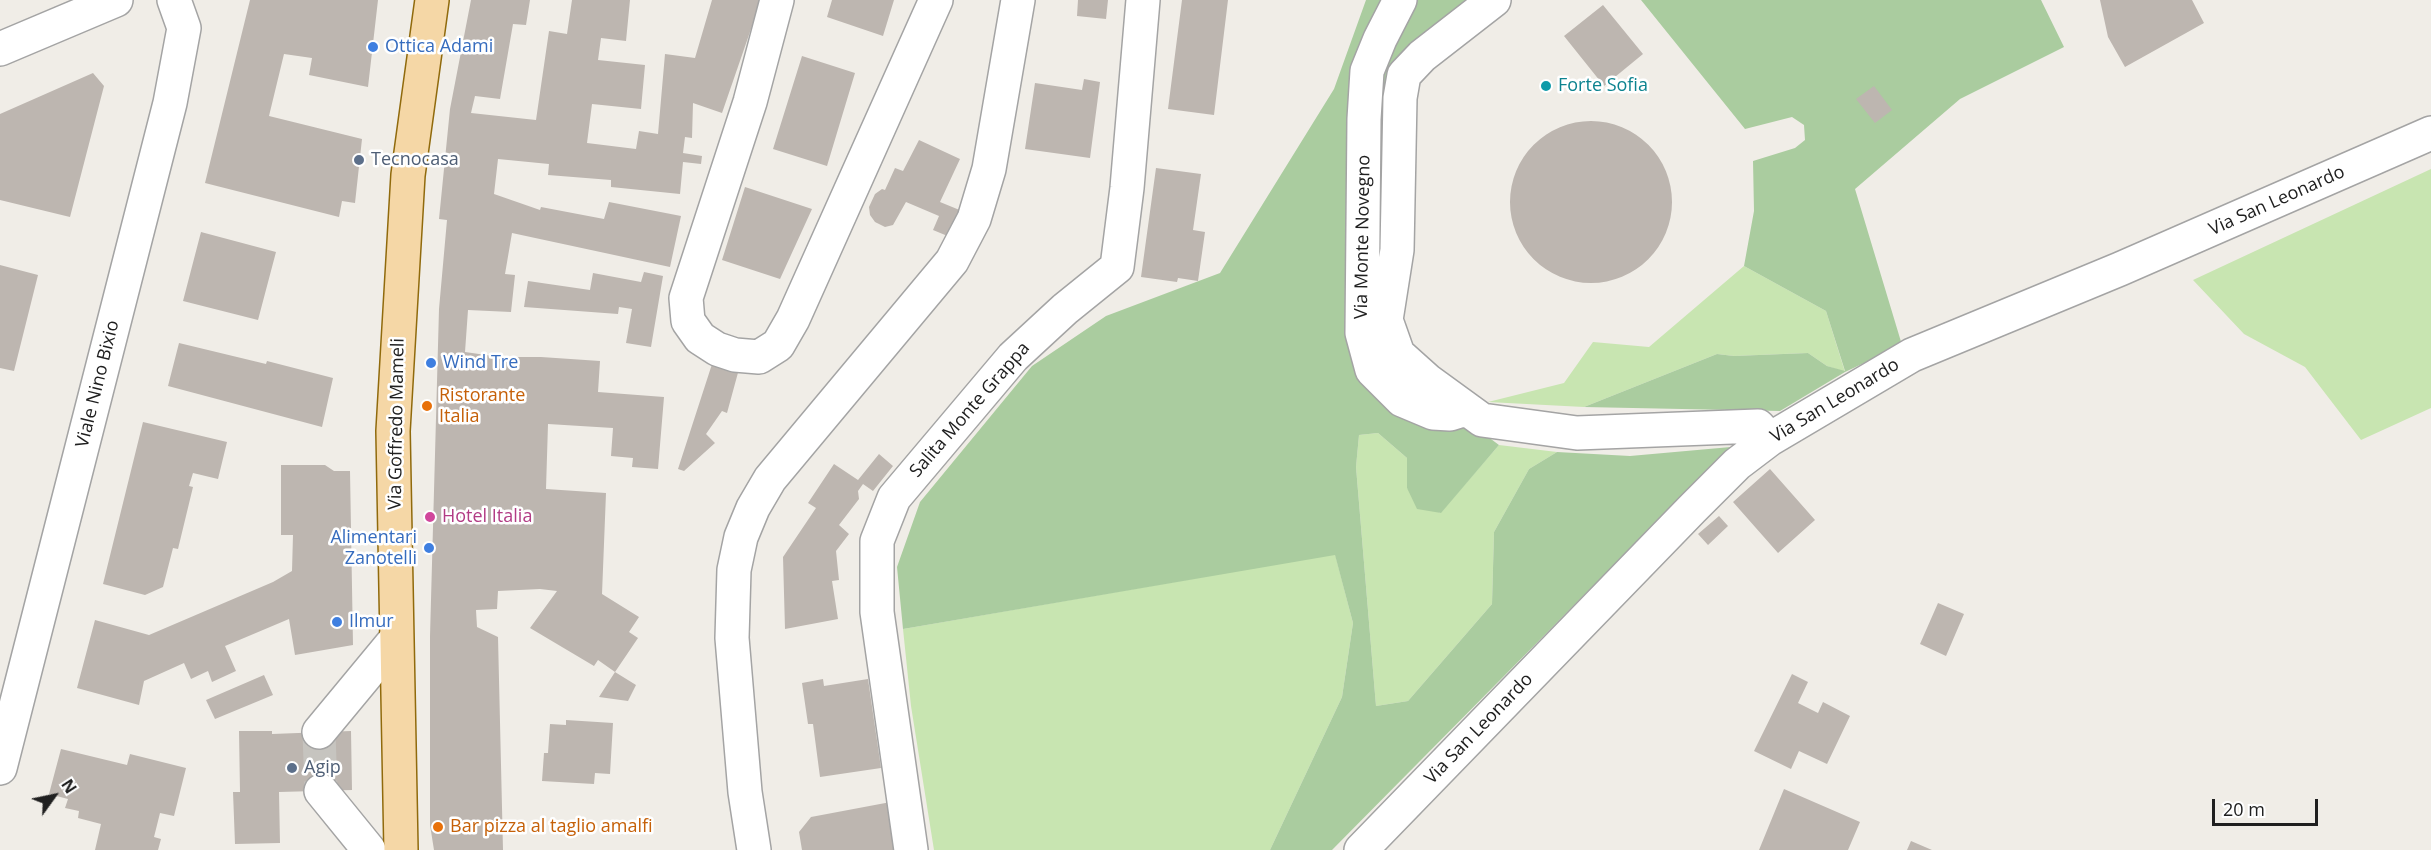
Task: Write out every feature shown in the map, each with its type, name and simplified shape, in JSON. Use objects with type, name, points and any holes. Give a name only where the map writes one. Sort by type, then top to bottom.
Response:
[{"type":"main road","name":"Via Goffredo Mameli","points":[[401,850],[394,420],[408,175],[432,0]]},
{"type":"street","points":[[0,49],[116,0]]},
{"type":"street","name":"Viale Nino Bixio","points":[[0,768],[170,103],[183,28],[174,0]]},
{"type":"street","points":[[777,0],[750,102],[686,298],[688,321],[700,338],[717,350],[735,355],[759,357],[778,345],[793,319],[936,0]]},
{"type":"street","points":[[754,850],[745,792],[732,638],[734,570],[741,537],[753,508],[770,479],[952,261],[974,219],[989,169],[1018,0]]},
{"type":"street","name":"Salita Monte Grappa","points":[[911,850],[877,612],[877,541],[894,498],[1012,357],[1065,309],[1117,267],[1127,188],[1143,0]]},
{"type":"street","name":"Via Monte Novegno","points":[[1400,0],[1367,71],[1364,119],[1362,333],[1372,370],[1402,400],[1433,413],[1450,414],[1467,409]]},
{"type":"street","name":"Via Monte Novegno","points":[[1494,0],[1422,56],[1404,75],[1400,98],[1397,250],[1386,320],[1398,354],[1427,380],[1482,420],[1577,433],[1758,426],[1770,439]]},
{"type":"street","name":"Via San Leonardo","points":[[1362,850],[1699,501],[1737,464],[1770,439],[1912,355],[2120,269],[2431,133]]},
{"type":"street","points":[[320,732],[396,639]]},
{"type":"street","points":[[321,791],[369,850]]},
{"type":"green space","points":[[1366,0],[1476,0],[1411,49],[1380,335],[1445,405],[1499,445],[1441,513],[1417,509],[1407,488],[1407,458],[1378,433],[1359,435],[1356,467],[1376,706],[1408,701],[1492,604],[1494,532],[1529,469],[1557,452],[1630,456],[1742,446],[1685,493],[1332,850],[1270,850],[1342,697],[1353,623],[1335,555],[903,629],[897,567],[920,502],[1032,366],[1106,316],[1220,273],[1334,89]]},
{"type":"green space","points":[[1641,0],[2041,0],[2064,47],[1960,99],[1855,189],[1902,345],[1845,372],[1780,411],[1584,407],[1717,354],[1734,356],[1808,353],[1827,366],[1845,371],[1826,311],[1744,266],[1754,211],[1753,161],[1795,148],[1805,140],[1804,125],[1792,117],[1745,129]]},
{"type":"green space","points":[[2431,169],[2431,408],[2361,440],[2305,367],[2244,334],[2193,280]]},
{"type":"green space","points":[[1744,266],[1826,311],[1845,372],[1827,366],[1808,353],[1734,356],[1717,354],[1584,407],[1488,402],[1564,383],[1593,342],[1649,347]]},
{"type":"green space","points":[[1378,433],[1407,458],[1407,488],[1440,513],[1499,445],[1557,452],[1529,469],[1494,532],[1492,604],[1408,701],[1376,706],[1356,467],[1359,435]]},
{"type":"green space","points":[[1335,554],[1353,623],[1342,697],[1270,850],[934,850],[911,706],[903,629]]},
{"type":"building","points":[[250,0],[378,0],[368,87],[309,75],[312,58],[284,54],[269,116],[362,139],[355,203],[342,201],[339,217],[205,183]]},
{"type":"building","points":[[471,0],[530,0],[526,25],[513,24],[500,99],[475,96],[471,113],[536,120],[549,31],[567,34],[572,0],[630,0],[626,41],[601,38],[598,60],[645,65],[641,109],[592,104],[587,143],[636,149],[639,131],[658,134],[665,54],[695,58],[712,0],[761,0],[722,113],[693,103],[692,138],[685,137],[683,153],[702,156],[701,164],[683,162],[680,194],[611,187],[611,180],[548,175],[549,164],[498,159],[494,194],[540,210],[541,207],[604,219],[609,202],[681,216],[670,267],[512,233],[505,274],[515,275],[511,312],[468,310],[465,352],[500,357],[600,361],[598,392],[664,397],[658,469],[632,467],[633,458],[611,456],[613,428],[548,424],[546,489],[606,493],[602,594],[639,617],[629,632],[638,638],[615,672],[598,660],[594,666],[530,628],[557,591],[540,589],[498,591],[497,609],[476,610],[477,627],[498,637],[503,850],[434,850],[430,825],[430,636],[439,309],[447,220],[439,219],[450,109]]},
{"type":"building","points":[[832,0],[894,0],[883,36],[827,17]]},
{"type":"building","points":[[1078,0],[1108,0],[1106,19],[1077,16]]},
{"type":"building","points":[[1182,0],[1228,0],[1214,115],[1168,109]]},
{"type":"building","points":[[2100,0],[2192,0],[2204,23],[2125,67],[2108,37]]},
{"type":"building","points":[[1603,5],[1643,54],[1604,86],[1564,36]]},
{"type":"building","points":[[802,56],[855,73],[827,166],[773,149]]},
{"type":"building","points":[[93,73],[104,86],[70,217],[0,200],[0,114]]},
{"type":"building","points":[[1084,79],[1100,82],[1090,158],[1025,149],[1035,83],[1082,90]]},
{"type":"building","points":[[1874,86],[1892,110],[1875,123],[1856,99]]},
{"type":"building","points":[[1591,121],[1622,127],[1648,145],[1666,171],[1672,202],[1666,233],[1648,259],[1622,277],[1591,283],[1560,277],[1534,259],[1516,233],[1510,202],[1516,171],[1534,145],[1560,127]]},
{"type":"building","points":[[919,140],[960,159],[940,202],[962,211],[950,237],[933,230],[939,216],[906,202],[893,225],[885,227],[875,222],[870,215],[869,207],[875,194],[882,189],[885,190],[895,168],[903,171]]},
{"type":"building","points":[[1156,168],[1201,174],[1193,230],[1205,232],[1198,281],[1178,278],[1177,282],[1141,277]]},
{"type":"building","points":[[745,187],[812,209],[780,279],[722,260]]},
{"type":"building","points":[[201,232],[276,252],[258,320],[183,301]]},
{"type":"building","points":[[0,265],[38,275],[14,371],[0,368]]},
{"type":"building","points":[[644,272],[663,276],[651,347],[626,343],[632,309],[619,307],[618,314],[524,307],[528,281],[590,290],[593,273],[641,282]]},
{"type":"building","points":[[179,343],[266,364],[267,361],[333,378],[322,427],[168,386]]},
{"type":"building","points":[[713,361],[739,369],[727,413],[722,411],[706,434],[715,443],[684,471],[678,469]]},
{"type":"building","points":[[143,422],[227,442],[218,479],[193,473],[189,486],[193,487],[178,549],[173,548],[163,587],[145,595],[103,584]]},
{"type":"building","points":[[879,454],[893,466],[873,491],[863,484],[858,491],[859,499],[839,525],[849,534],[836,551],[839,580],[832,581],[838,619],[785,629],[783,557],[816,508],[808,503],[834,464],[858,480]]},
{"type":"building","points":[[281,465],[325,465],[334,471],[350,471],[353,645],[295,655],[289,619],[225,646],[236,671],[212,682],[208,671],[191,679],[184,663],[144,681],[139,705],[77,688],[95,620],[149,635],[273,582],[292,571],[293,535],[281,535]]},
{"type":"building","points":[[1770,469],[1815,520],[1778,553],[1733,502]]},
{"type":"building","points":[[1719,516],[1728,526],[1708,545],[1698,534]]},
{"type":"building","points":[[1938,603],[1964,614],[1946,656],[1920,644]]},
{"type":"building","points":[[615,672],[636,685],[628,701],[599,697]]},
{"type":"building","points":[[1792,674],[1808,682],[1798,703],[1818,713],[1823,702],[1850,716],[1827,764],[1799,751],[1791,769],[1754,751]]},
{"type":"building","points":[[264,675],[273,695],[215,719],[206,700]]},
{"type":"building","points":[[823,679],[824,686],[868,679],[881,768],[820,777],[813,724],[808,724],[802,683]]},
{"type":"building","points":[[566,720],[613,723],[610,774],[595,773],[594,784],[542,781],[544,753],[548,753],[550,724],[566,725]]},
{"type":"building","points":[[239,731],[272,731],[272,734],[351,731],[352,790],[279,792],[280,843],[235,844],[233,792],[240,792]]},
{"type":"building","points":[[61,749],[127,765],[130,754],[186,768],[174,816],[160,813],[154,837],[161,839],[158,850],[95,850],[101,824],[78,818],[79,811],[65,808],[68,799],[49,794]]},
{"type":"building","points":[[1784,789],[1860,822],[1848,850],[1759,850]]},
{"type":"building","points":[[896,801],[902,850],[802,850],[799,832],[811,817]]},
{"type":"building","points":[[1911,841],[1932,850],[1907,850]]},
{"type":"tunnel","points":[[319,732],[321,791]]},
{"type":"place","name":"Ottica Adami","points":[[373,47]]},
{"type":"place","name":"Forte Sofia","points":[[1546,86]]},
{"type":"place","name":"Tecnocasa","points":[[359,160]]},
{"type":"place","name":"Wind Tre","points":[[431,363]]},
{"type":"place","name":"Ristorante Italia","points":[[427,406]]},
{"type":"place","name":"Hotel Italia","points":[[430,517]]},
{"type":"place","name":"Alimentari Zanotelli","points":[[429,548]]},
{"type":"place","name":"Ilmur","points":[[337,622]]},
{"type":"place","name":"Agip","points":[[292,768]]},
{"type":"place","name":"Bar pizza al taglio amalfi","points":[[438,827]]}]
